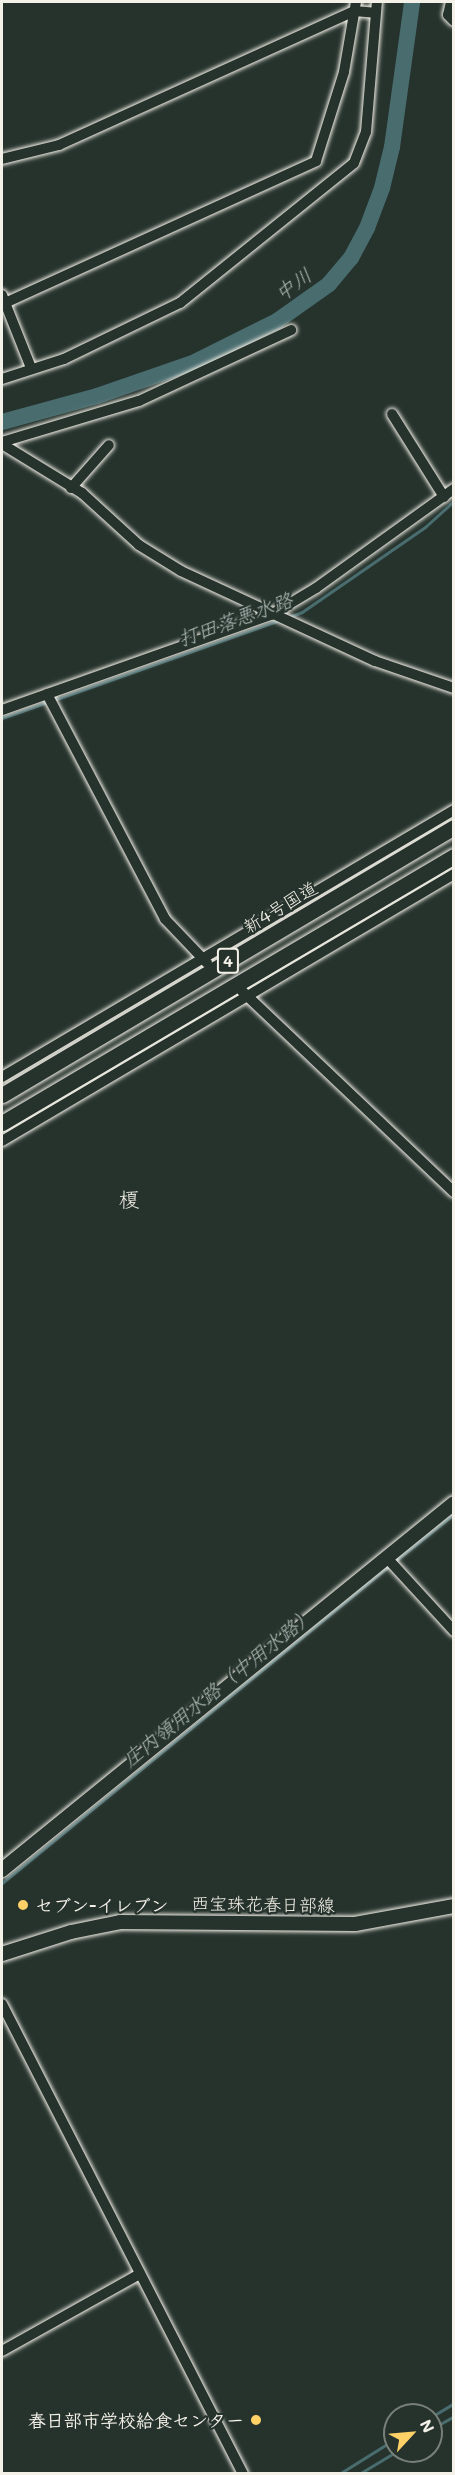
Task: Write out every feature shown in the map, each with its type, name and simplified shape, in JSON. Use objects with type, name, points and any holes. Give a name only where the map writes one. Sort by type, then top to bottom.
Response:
[{"type":"highway","name":"新4号国道","points":[[2,1095],[453,827]]},
{"type":"highway","name":"4","points":[[2,1123],[453,856]]},
{"type":"main road","points":[[2,1870],[453,1503]]},
{"type":"main road","name":"西宝珠花春日部線","points":[[2,1954],[120,1922],[355,1924],[453,1906]]},
{"type":"street","points":[[451,2],[448,15],[453,21]]},
{"type":"street","points":[[31,368],[3,299],[316,161],[344,72],[355,6]]},
{"type":"street","points":[[2,159],[59,145],[355,6],[376,7],[366,132],[354,163],[180,303],[64,359],[2,379]]},
{"type":"street","points":[[2,443],[139,401],[291,330]]},
{"type":"street","points":[[392,414],[444,496]]},
{"type":"street","points":[[2,443],[71,488],[139,545],[181,571],[270,615],[375,661],[453,688]]},
{"type":"street","points":[[71,488],[109,445]]},
{"type":"street","points":[[2,710],[270,615],[316,588],[453,489]]},
{"type":"street","points":[[47,694],[165,919],[214,969]]},
{"type":"street","points":[[2,1077],[453,810]]},
{"type":"street","points":[[2,1141],[453,874]]},
{"type":"street","points":[[235,985],[453,1192]]},
{"type":"street","points":[[387,1558],[453,1631]]},
{"type":"street","points":[[2,2004],[243,2474]]},
{"type":"street","points":[[2,2351],[140,2274]]},
{"type":"waterway","name":"中川","points":[[2,422],[97,396],[195,362],[277,321],[329,284],[351,258],[367,228],[382,188],[392,147],[412,2]]},
{"type":"waterway","name":"打田落悪水路","points":[[289,617],[302,612],[425,527],[454,501]]},
{"type":"waterway","name":"打田落悪水路","points":[[54,700],[280,620]]},
{"type":"waterway","name":"打田落悪水路","points":[[2,718],[48,702]]},
{"type":"waterway","name":"庄内領用水路（中用水路）","points":[[394,1562],[454,1514]]},
{"type":"waterway","name":"庄内領用水路（中用水路）","points":[[2,1883],[389,1566]]},
{"type":"waterway","points":[[443,2410],[454,2403]]},
{"type":"waterway","points":[[443,2422],[454,2416]]},
{"type":"waterway","points":[[339,2474],[383,2446]]},
{"type":"waterway","points":[[359,2474],[383,2459]]},
{"type":"place","name":"セブン-イレブン","points":[[23,1905]]},
{"type":"place","name":"春日部市学校給食センター","points":[[256,2420]]},
{"type":"district","name":"榎","points":[[129,1199]]}]
